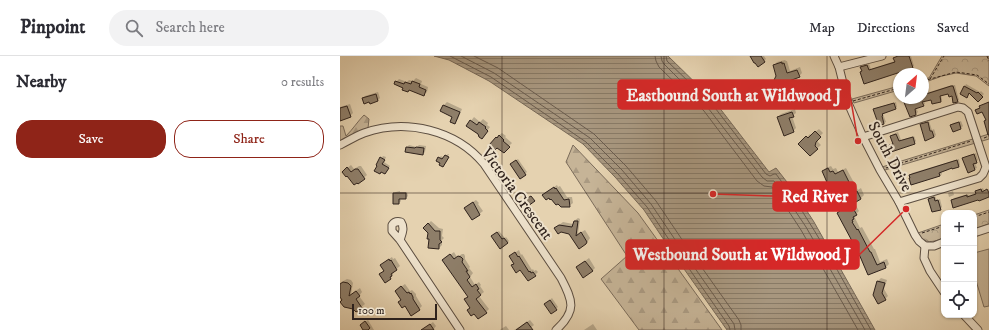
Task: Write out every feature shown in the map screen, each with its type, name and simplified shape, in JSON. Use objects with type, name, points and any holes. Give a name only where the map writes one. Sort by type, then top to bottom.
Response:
[{"type":"street","name":"South Drive","points":[[834,56],[839,68],[848,103],[863,137],[899,202],[915,235],[925,246]]},
{"type":"street","points":[[839,68],[882,56]]},
{"type":"street","points":[[863,137],[958,107],[963,108],[968,112],[986,166],[983,174],[979,178],[899,202]]},
{"type":"street","name":"Victoria Crescent","points":[[340,146],[363,133],[379,128],[399,126],[420,128],[443,135],[454,139],[470,150],[484,164],[561,278],[567,290],[570,298],[571,311],[565,322],[557,330]]},
{"type":"street","points":[[977,232],[989,228]]},
{"type":"street","points":[[400,240],[460,330]]},
{"type":"street","points":[[941,243],[934,246],[925,246],[924,258],[930,271],[941,288]]},
{"type":"street","points":[[967,318],[978,330]]},
{"type":"path","points":[[930,79],[944,56]]},
{"type":"path","points":[[987,56],[989,61]]},
{"type":"path","points":[[930,79],[956,72],[976,75],[989,84]]},
{"type":"path","points":[[848,103],[893,90]]},
{"type":"path","points":[[880,170],[989,136]]},
{"type":"path","points":[[977,216],[989,212]]},
{"type":"path","points":[[915,235],[941,227]]},
{"type":"green space","points":[[942,56],[989,56],[989,86],[976,76],[956,73],[929,81],[929,78]]},
{"type":"green space","points":[[893,88],[893,92],[854,103],[852,99]]},
{"type":"green space","points":[[364,115],[369,119],[368,128],[340,142],[340,126],[343,126],[346,136]]},
{"type":"green space","points":[[989,134],[989,139],[885,170],[882,167]]},
{"type":"green space","points":[[573,145],[638,213],[722,330],[639,330],[601,279],[627,256],[566,162]]},
{"type":"green space","points":[[989,210],[989,224],[977,228],[977,214]]},
{"type":"green space","points":[[941,225],[941,239],[930,242],[926,241],[918,233]]},
{"type":"green space","points":[[989,249],[989,306],[984,307],[977,284],[977,252]]},
{"type":"water","points":[[434,56],[668,56],[715,102],[769,172],[776,168],[794,191],[814,222],[875,330],[727,330],[644,210],[583,144],[489,81],[449,60]]},
{"type":"building","points":[[750,56],[761,56],[765,62],[758,67]]},
{"type":"building","points":[[898,56],[909,56],[913,68],[893,68],[893,75],[864,84],[860,67],[867,65],[869,70],[895,62],[893,58]]},
{"type":"building","points":[[782,62],[782,64],[784,63],[787,73],[797,70],[800,77],[789,81],[796,101],[787,103],[781,84],[775,84],[774,80],[776,76],[773,65]]},
{"type":"building","points":[[395,81],[404,84],[405,82],[411,84],[412,81],[420,84],[419,87],[426,90],[424,96],[409,90],[408,92],[402,90],[403,88],[394,84]]},
{"type":"building","points":[[953,86],[958,102],[953,103],[952,96],[949,97],[948,94],[940,96],[941,102],[932,104],[931,100],[929,100],[929,93]]},
{"type":"building","points":[[964,86],[977,93],[978,92],[983,97],[978,102],[969,93],[967,98],[960,94]]},
{"type":"building","points":[[376,94],[378,101],[370,104],[369,102],[364,104],[362,98]]},
{"type":"building","points":[[989,102],[988,135],[984,121],[986,120],[982,112],[977,114],[975,110],[980,108],[979,106]]},
{"type":"building","points":[[893,103],[896,109],[882,114],[884,124],[879,126],[873,109]]},
{"type":"building","points":[[905,104],[923,104],[924,106],[915,109],[916,115],[910,117]]},
{"type":"building","points":[[443,105],[460,112],[455,124],[450,122],[452,117],[440,111]]},
{"type":"building","points":[[347,106],[351,117],[340,121],[340,108]]},
{"type":"building","points":[[792,112],[794,117],[789,118],[794,132],[784,136],[777,117]]},
{"type":"building","points":[[470,120],[477,125],[479,122],[486,127],[485,128],[488,131],[482,139],[478,134],[466,126]]},
{"type":"building","points":[[928,122],[930,131],[932,131],[934,137],[925,141],[920,124]]},
{"type":"building","points":[[959,122],[961,129],[953,132],[950,125]]},
{"type":"building","points":[[815,131],[821,137],[816,142],[815,146],[818,149],[810,156],[798,144],[806,136],[808,138]]},
{"type":"building","points":[[896,134],[899,141],[913,137],[915,144],[891,152],[889,145],[893,144],[890,136]]},
{"type":"building","points":[[499,135],[510,147],[504,153],[497,148],[495,150],[489,145]]},
{"type":"building","points":[[406,147],[424,148],[423,155],[405,152]]},
{"type":"building","points":[[974,154],[977,163],[973,164],[975,170],[968,173],[962,158]]},
{"type":"building","points":[[445,155],[449,157],[443,167],[436,161],[438,157],[442,159]]},
{"type":"building","points":[[380,157],[385,160],[382,164],[389,168],[385,174],[381,172],[380,174],[374,171]]},
{"type":"building","points":[[516,160],[526,175],[520,179],[510,164]]},
{"type":"building","points":[[957,160],[959,167],[939,173],[940,176],[911,185],[909,175]]},
{"type":"building","points":[[347,167],[351,172],[358,169],[365,179],[354,185],[342,172]]},
{"type":"building","points":[[828,168],[830,172],[833,171],[835,174],[843,170],[854,192],[857,191],[861,199],[851,205],[857,215],[853,217],[854,219],[852,222],[857,230],[858,229],[877,265],[884,262],[886,268],[868,275],[859,254],[837,213],[840,211],[828,188],[829,187],[822,171]]},
{"type":"building","points":[[554,187],[564,200],[569,199],[570,207],[561,207],[558,204],[556,205],[551,199],[550,200],[549,198],[546,200],[542,195]]},
{"type":"building","points":[[981,189],[982,192],[987,189],[989,197],[953,208],[951,200],[976,194],[975,191]]},
{"type":"building","points":[[393,193],[406,193],[406,199],[399,199],[399,204],[393,204]]},
{"type":"building","points":[[531,196],[535,201],[528,206],[524,200]]},
{"type":"building","points":[[934,197],[935,201],[938,200],[941,210],[932,212],[928,199]]},
{"type":"building","points":[[473,202],[480,215],[472,220],[464,208]]},
{"type":"building","points":[[574,221],[578,221],[576,236],[581,232],[587,242],[579,249],[569,234],[561,232],[558,234],[554,228],[559,225],[572,227]]},
{"type":"building","points":[[428,223],[435,231],[440,231],[440,240],[442,242],[439,244],[439,249],[428,248],[428,233],[423,228]]},
{"type":"building","points":[[497,232],[502,239],[504,238],[508,243],[500,249],[491,236]]},
{"type":"building","points":[[515,252],[529,272],[533,272],[536,276],[528,281],[520,270],[516,273],[511,265],[514,264],[509,256]]},
{"type":"building","points":[[450,254],[454,259],[458,256],[463,259],[462,262],[470,277],[467,280],[472,287],[476,284],[479,289],[477,290],[481,295],[476,299],[487,313],[478,319],[474,314],[471,316],[467,310],[470,308],[464,299],[468,297],[442,260]]},
{"type":"building","points":[[389,259],[397,270],[391,274],[391,279],[385,283],[379,274],[384,271],[380,265]]},
{"type":"building","points":[[585,261],[593,271],[583,278],[576,267]]},
{"type":"building","points":[[877,281],[885,283],[882,293],[886,300],[878,304],[873,295]]},
{"type":"building","points":[[343,282],[348,283],[351,286],[349,296],[356,291],[360,296],[356,299],[362,308],[356,312],[353,309],[344,307],[340,302],[342,300],[340,297],[340,284]]},
{"type":"building","points":[[401,286],[407,293],[411,293],[420,310],[411,316],[405,306],[402,308],[398,302],[401,300],[395,291]]},
{"type":"building","points":[[550,300],[557,310],[551,314],[544,304]]},
{"type":"building","points":[[365,321],[370,328],[368,330],[363,330],[360,325]]},
{"type":"building","points":[[527,322],[533,330],[516,330]]},
{"type":"building","points":[[430,324],[434,330],[421,330]]},
{"type":"place","name":"Eastbound South at Wildwood J","points":[[858,141]]},
{"type":"place","name":"Red River","points":[[713,194]]},
{"type":"place","name":"Westbound South at Wildwood J","points":[[906,209]]}]
